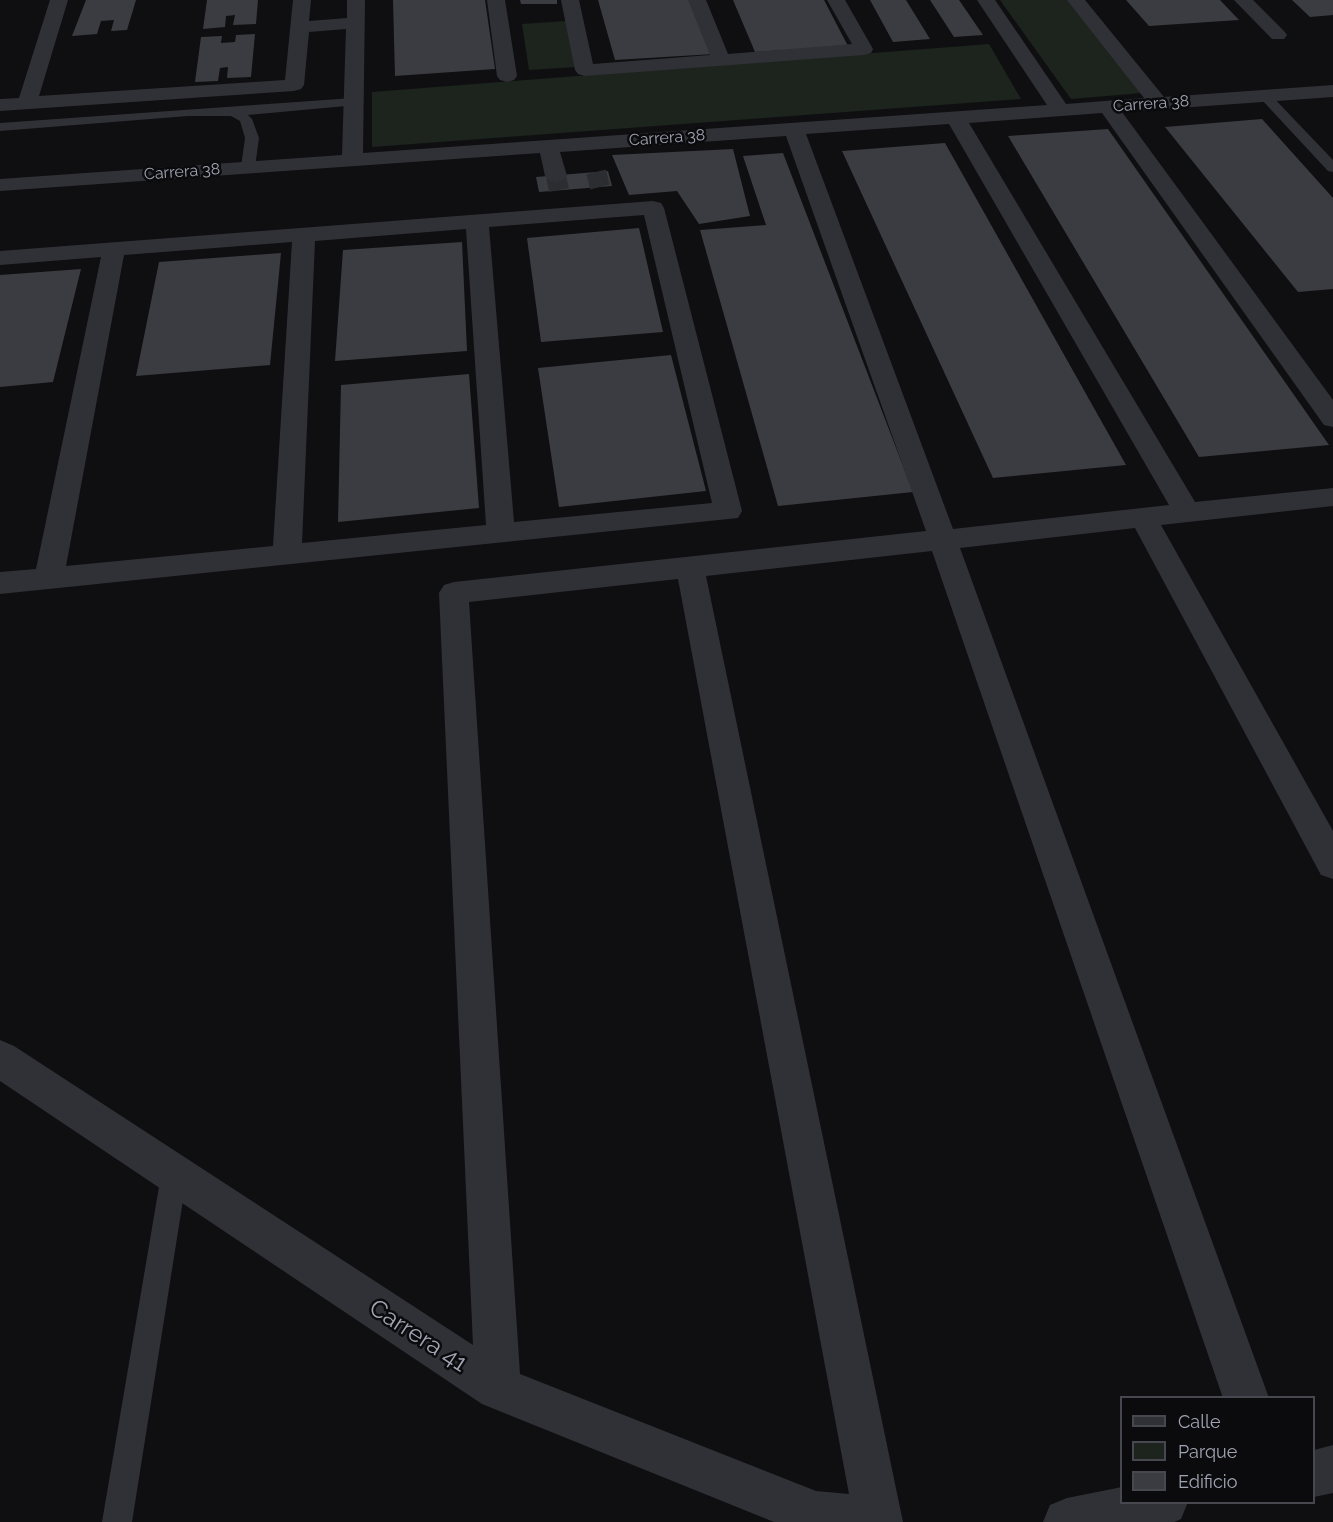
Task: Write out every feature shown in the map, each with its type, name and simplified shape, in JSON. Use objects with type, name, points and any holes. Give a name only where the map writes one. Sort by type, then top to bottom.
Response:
[{"type":"street","points":[[27,103],[59,0]]},
{"type":"street","points":[[0,105],[294,85],[302,0]]},
{"type":"street","points":[[352,161],[356,0]]},
{"type":"street","points":[[496,0],[507,76]]},
{"type":"street","points":[[570,0],[585,70],[864,49],[836,0]]},
{"type":"street","points":[[697,0],[721,60]]},
{"type":"street","points":[[986,0],[1060,111]]},
{"type":"street","points":[[1076,0],[1158,104]]},
{"type":"street","points":[[1243,0],[1278,35]]},
{"type":"street","points":[[300,27],[354,23]]},
{"type":"street","name":"Carrera 38","points":[[0,185],[549,147],[591,153],[794,129],[1333,91]]},
{"type":"street","points":[[1108,107],[1333,419]]},
{"type":"street","points":[[956,118],[1187,513]]},
{"type":"street","points":[[794,129],[943,540],[1245,1396]]},
{"type":"street","points":[[549,147],[563,214]]},
{"type":"street","points":[[0,258],[563,214],[604,203],[652,208],[728,511],[0,583]]},
{"type":"street","points":[[477,221],[501,534]]},
{"type":"street","points":[[287,555],[304,234]]},
{"type":"street","points":[[49,578],[114,249]]},
{"type":"street","points":[[498,1388],[454,593],[1333,497]]},
{"type":"street","points":[[1143,518],[1333,864]]},
{"type":"street","points":[[690,568],[879,1522]]},
{"type":"street","name":"Carrera 41","points":[[0,1059],[498,1388],[816,1515],[879,1522]]},
{"type":"street","points":[[1315,1473],[1333,1469]]},
{"type":"street","points":[[1067,1522],[1159,1504]]},
{"type":"lane","points":[[1265,96],[1333,168]]},
{"type":"lane","points":[[0,127],[353,102]]},
{"type":"lane","points":[[234,112],[246,120],[252,138],[248,167]]},
{"type":"lane","points":[[117,1522],[174,1174]]},
{"type":"green space","points":[[1000,0],[1068,0],[1142,93],[1071,99]]},
{"type":"green space","points":[[566,21],[576,67],[529,70],[522,24]]},
{"type":"green space","points":[[989,44],[1021,99],[372,147],[372,92]]},
{"type":"building","points":[[86,0],[136,0],[127,30],[111,31],[114,20],[101,21],[97,34],[72,36]]},
{"type":"building","points":[[207,0],[258,0],[256,24],[233,25],[235,15],[226,16],[225,27],[203,29]]},
{"type":"building","points":[[393,0],[485,0],[495,69],[395,76]]},
{"type":"building","points":[[520,0],[557,0],[557,4],[521,4]]},
{"type":"building","points":[[598,0],[692,0],[714,54],[615,60]]},
{"type":"building","points":[[733,0],[824,0],[848,46],[755,52]]},
{"type":"building","points":[[870,0],[906,0],[930,39],[893,42]]},
{"type":"building","points":[[930,0],[959,0],[983,35],[954,37]]},
{"type":"building","points":[[1126,0],[1220,0],[1239,20],[1149,26]]},
{"type":"building","points":[[1292,0],[1333,0],[1333,15],[1310,17]]},
{"type":"building","points":[[255,34],[251,77],[227,78],[228,67],[220,68],[218,81],[195,82],[201,37],[222,36],[221,43],[235,42],[236,35]]},
{"type":"building","points":[[1262,119],[1333,198],[1333,289],[1298,292],[1165,127]]},
{"type":"building","points":[[1108,129],[1329,445],[1199,457],[1008,136]]},
{"type":"building","points":[[945,143],[1126,465],[993,478],[842,151]]},
{"type":"building","points":[[733,149],[750,216],[699,224],[677,191],[629,195],[612,155]]},
{"type":"building","points":[[783,153],[913,492],[778,506],[700,230],[766,225],[743,156]]},
{"type":"building","points":[[608,171],[612,186],[539,192],[536,177]]},
{"type":"building","points":[[639,228],[663,332],[541,342],[527,238]]},
{"type":"building","points":[[462,242],[467,351],[335,361],[343,250]]},
{"type":"building","points":[[281,253],[270,365],[136,376],[159,262]]},
{"type":"building","points":[[81,269],[53,382],[0,387],[0,275]]},
{"type":"building","points":[[671,355],[706,491],[559,507],[538,368]]},
{"type":"building","points":[[469,374],[479,508],[338,522],[341,385]]},
{"type":"tunnel","points":[[596,172],[600,187]]},
{"type":"tunnel","points":[[556,176],[559,190]]}]
